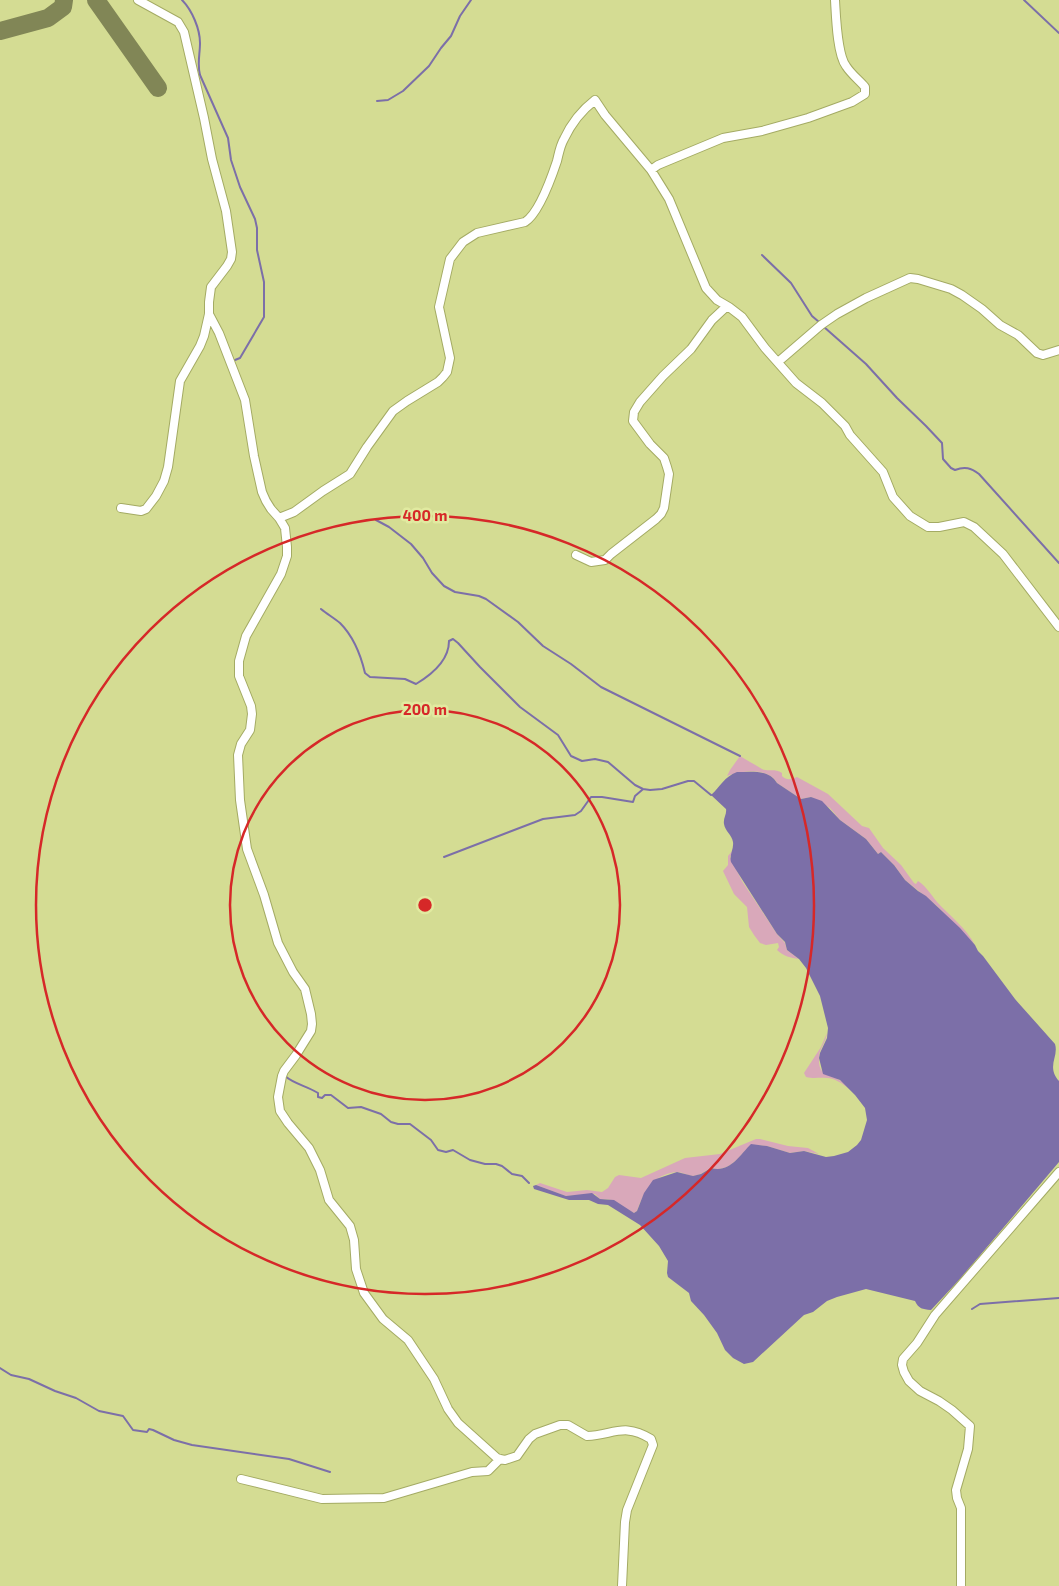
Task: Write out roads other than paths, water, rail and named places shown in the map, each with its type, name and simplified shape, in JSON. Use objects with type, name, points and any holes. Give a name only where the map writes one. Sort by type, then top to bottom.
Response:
[{"type":"street","points":[[121,508],[141,511],[146,509],[164,481],[168,467],[180,382],[200,346],[210,314],[211,287],[227,266],[232,252],[226,211],[212,159],[187,40],[182,26],[173,18],[138,0]]},
{"type":"street","points":[[651,170],[658,165],[723,138],[762,131],[808,118],[862,97],[866,90],[865,87],[845,66],[842,59],[835,0]]},
{"type":"street","points":[[280,518],[294,512],[350,474],[393,411],[443,377],[450,358],[439,307],[450,259],[463,242],[477,233],[528,220],[535,212],[543,195],[564,137],[587,106],[595,100],[605,115],[651,170],[669,199],[706,288],[711,295],[742,317],[755,336],[796,383],[822,403],[845,426],[850,435],[883,472],[894,497],[904,511],[916,521],[928,527],[939,527],[964,522],[974,527],[1008,560],[1059,626]]},
{"type":"street","points":[[778,362],[837,314],[866,298],[910,278],[951,288],[982,309],[1000,325],[1018,335],[1037,353],[1043,355],[1059,350]]},
{"type":"street","points":[[576,554],[591,562],[605,560],[661,514],[666,499],[669,474],[664,458],[650,444],[633,421],[634,412],[640,402],[691,349],[712,320],[727,306]]},
{"type":"street","points":[[210,314],[220,333],[245,400],[262,492],[271,509],[280,518],[286,535],[285,566],[246,636],[239,661],[240,676],[252,714],[250,730],[241,744],[238,755],[240,800],[247,849],[264,895],[278,942],[293,972],[305,989],[312,1019],[311,1031],[282,1076],[278,1105],[284,1118],[309,1148],[317,1162],[331,1204],[350,1226],[354,1240],[356,1269],[364,1293],[383,1319],[408,1340],[434,1378],[448,1409],[458,1423],[500,1459],[505,1460],[517,1456],[535,1434],[560,1425],[568,1425],[587,1436],[625,1430],[651,1439],[653,1445],[627,1510],[622,1586]]},
{"type":"street","points":[[961,1586],[961,1508],[956,1490],[968,1449],[970,1426],[946,1405],[920,1391],[909,1381],[902,1366],[903,1358],[921,1338],[935,1315],[1059,1172]]},
{"type":"street","points":[[241,1479],[322,1499],[384,1498],[472,1472],[488,1470],[500,1459]]},
{"type":"waterway","points":[[182,0],[192,14],[199,32],[200,75],[228,138],[231,160],[257,228],[257,250],[264,282],[264,317],[240,358],[235,360]]},
{"type":"waterway","points":[[377,101],[388,100],[403,91],[429,66],[451,36],[460,16],[471,0]]},
{"type":"waterway","points":[[1024,0],[1059,33]]},
{"type":"waterway","points":[[762,255],[791,283],[812,316],[819,322]]},
{"type":"waterway","points":[[824,327],[866,364],[942,443],[943,459],[951,468],[955,470],[968,468],[979,474],[1059,563]]},
{"type":"waterway","points":[[376,520],[389,527],[411,544],[444,586],[455,592],[486,599],[518,622],[543,646],[601,687],[740,756]]},
{"type":"waterway","points":[[321,609],[340,623],[349,634],[359,653],[365,673],[370,677],[405,679],[416,684],[443,661],[449,641],[453,639],[520,707],[558,735],[571,756],[582,761],[595,759],[608,762],[635,785],[643,789],[662,789],[694,781],[711,795]]},
{"type":"waterway","points":[[444,857],[543,819],[575,815],[581,811],[591,797],[633,802],[635,796],[642,790]]},
{"type":"waterway","points":[[285,1076],[318,1093],[318,1097],[322,1098],[325,1095],[331,1095],[348,1108],[361,1107],[381,1114],[391,1122],[410,1124],[431,1140],[438,1150],[446,1152],[453,1150],[470,1160],[502,1166],[512,1174],[522,1176],[529,1183]]},
{"type":"waterway","points":[[972,1309],[980,1304],[1059,1298]]},
{"type":"waterway","points":[[0,1368],[11,1375],[29,1379],[76,1398],[99,1411],[123,1416],[133,1430],[147,1432],[149,1429],[174,1440],[192,1445],[289,1459],[330,1472]]}]
